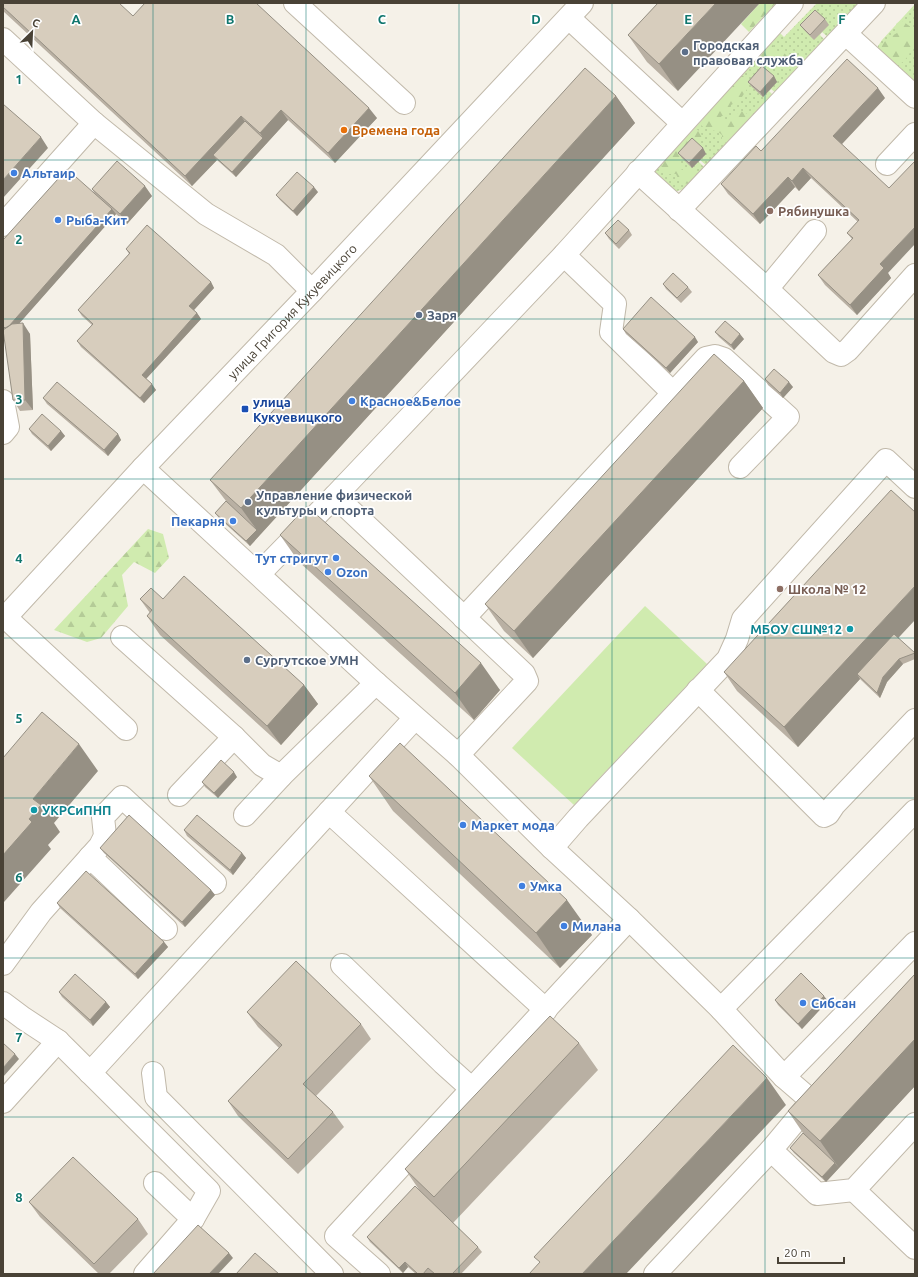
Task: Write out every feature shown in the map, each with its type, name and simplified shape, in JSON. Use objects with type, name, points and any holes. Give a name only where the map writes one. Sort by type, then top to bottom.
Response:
[{"type":"street","points":[[295,3],[404,102]]},
{"type":"street","points":[[259,574],[564,255],[792,3]]},
{"type":"street","points":[[679,210],[874,3]]},
{"type":"street","points":[[576,10],[682,124]]},
{"type":"street","name":"улица Григория Кукуевицкого","points":[[4,618],[576,10]]},
{"type":"street","points":[[846,34],[915,98]]},
{"type":"street","points":[[3,39],[94,123],[206,214],[276,255],[312,291]]},
{"type":"street","points":[[3,225],[94,123]]},
{"type":"street","points":[[887,164],[915,134]]},
{"type":"street","points":[[638,172],[767,288],[834,352],[841,355],[848,350],[915,275]]},
{"type":"street","points":[[767,288],[815,231]]},
{"type":"street","points":[[564,255],[615,304],[611,332],[673,393]]},
{"type":"street","points":[[464,618],[706,358],[715,356],[724,359],[788,417],[740,467]]},
{"type":"street","points":[[3,401],[8,427],[3,434]]},
{"type":"street","points":[[552,848],[578,818],[728,659],[737,639],[743,619],[886,460],[915,487]]},
{"type":"street","points":[[144,468],[376,683],[458,755],[552,848],[629,919],[721,1009],[784,1078],[806,1096],[809,1102],[806,1108],[771,1150],[655,1274]]},
{"type":"street","points":[[335,496],[524,674],[527,682],[458,755]]},
{"type":"street","points":[[4,618],[126,730]]},
{"type":"street","points":[[122,637],[234,737],[262,765],[281,776]]},
{"type":"street","points":[[245,815],[281,776],[376,683]]},
{"type":"street","points":[[698,690],[824,816],[828,814],[834,805],[915,720]]},
{"type":"street","points":[[90,1073],[415,718]]},
{"type":"street","points":[[179,795],[234,737]]},
{"type":"street","points":[[3,964],[41,912],[100,846],[105,836],[103,817],[122,797],[215,883]]},
{"type":"street","points":[[721,1009],[915,811]]},
{"type":"street","points":[[329,812],[546,1010]]},
{"type":"street","points":[[90,857],[166,929]]},
{"type":"street","points":[[379,1274],[336,1236],[629,919]]},
{"type":"street","points":[[784,1078],[915,943]]},
{"type":"street","points":[[342,965],[443,1064],[472,1089]]},
{"type":"street","points":[[3,1003],[58,1041],[209,1192],[193,1219],[145,1274]]},
{"type":"street","points":[[3,1102],[58,1041]]},
{"type":"street","points":[[154,1073],[156,1097],[332,1274]]},
{"type":"street","points":[[771,1150],[817,1194],[854,1190],[915,1124]]},
{"type":"street","points":[[155,1183],[193,1219]]},
{"type":"street","points":[[854,1190],[915,1248]]},
{"type":"green space","points":[[760,3],[776,3],[749,32],[741,24]]},
{"type":"green space","points":[[817,3],[862,3],[829,38],[822,32],[820,35],[826,41],[776,93],[771,89],[769,91],[774,96],[707,166],[700,160],[699,162],[705,168],[684,189],[674,192],[654,172],[703,119],[698,114],[776,29],[784,37]]},
{"type":"green space","points":[[915,4],[915,90],[877,52],[878,46],[882,40]]},
{"type":"green space","points":[[901,20],[915,30],[915,49],[913,47],[906,59],[899,64],[895,64],[881,53],[881,49],[885,41],[897,33],[896,24]]},
{"type":"green space","points":[[769,41],[773,44],[773,50],[783,52],[787,56],[786,66],[775,69],[767,65],[754,62],[753,58]]},
{"type":"green space","points":[[740,74],[747,79],[749,86],[740,100],[731,105],[724,116],[721,116],[724,121],[741,111],[750,115],[750,118],[728,144],[722,140],[722,135],[717,131],[705,128],[700,124],[704,119],[701,116]]},
{"type":"green space","points":[[694,130],[700,131],[702,137],[680,159],[680,169],[683,170],[689,168],[696,172],[697,175],[690,184],[687,184],[681,182],[676,174],[669,174],[661,169],[662,163]]},
{"type":"green space","points":[[148,529],[163,534],[169,558],[155,573],[134,562],[122,575],[128,606],[101,638],[87,642],[54,630]]},
{"type":"green space","points":[[645,606],[707,664],[574,805],[512,748]]},
{"type":"building","points":[[3,3],[119,3],[133,16],[145,3],[256,3],[369,108],[328,153],[281,110],[260,133],[241,116],[185,176],[3,7]]},
{"type":"building","points":[[658,3],[716,3],[659,64],[628,35]]},
{"type":"building","points":[[815,10],[825,19],[810,35],[800,25]]},
{"type":"building","points":[[847,59],[878,88],[833,136],[889,188],[915,161],[915,227],[880,264],[884,268],[850,305],[818,275],[853,238],[847,233],[859,220],[803,168],[792,181],[788,177],[753,214],[721,184],[756,146],[761,151]]},
{"type":"building","points":[[762,66],[774,76],[760,92],[748,82]]},
{"type":"building","points":[[585,68],[616,96],[241,508],[210,480]]},
{"type":"building","name":"Альтаир","points":[[3,104],[41,137],[3,180]]},
{"type":"building","points":[[245,121],[263,138],[232,172],[213,155]]},
{"type":"building","points":[[692,138],[703,148],[689,163],[678,153]]},
{"type":"building","points":[[117,161],[145,186],[120,214],[92,189]]},
{"type":"building","points":[[67,169],[112,209],[9,326],[5,328],[3,326],[3,240]]},
{"type":"building","points":[[297,172],[314,187],[293,211],[276,195]]},
{"type":"building","points":[[618,220],[629,230],[616,244],[605,233]]},
{"type":"building","points":[[147,225],[211,282],[189,306],[197,313],[142,375],[152,384],[140,398],[77,341],[93,324],[78,310],[130,253],[126,249]]},
{"type":"building","points":[[673,273],[688,287],[677,298],[663,284]]},
{"type":"building","points":[[651,297],[695,337],[666,368],[623,329]]},
{"type":"building","points":[[725,321],[740,334],[731,345],[715,332]]},
{"type":"building","points":[[23,323],[25,400],[13,400],[3,330],[12,324]]},
{"type":"building","points":[[714,354],[744,381],[514,631],[485,604]]},
{"type":"building","points":[[774,369],[789,382],[780,393],[765,379]]},
{"type":"building","points":[[57,382],[118,434],[104,450],[43,398]]},
{"type":"building","points":[[42,414],[61,431],[48,446],[29,429]]},
{"type":"building","name":"МБОУ СШ№12","points":[[891,490],[915,512],[915,586],[784,727],[724,672]]},
{"type":"building","points":[[226,501],[257,530],[246,541],[215,513]]},
{"type":"building","points":[[307,506],[481,663],[455,693],[280,535]]},
{"type":"building","points":[[184,576],[304,685],[267,726],[147,616],[152,610],[140,599],[151,588],[163,599]]},
{"type":"building","points":[[894,634],[915,653],[899,659],[883,677],[877,693],[857,674]]},
{"type":"building","points":[[42,712],[79,744],[33,799],[41,805],[29,819],[32,822],[3,855],[3,758]]},
{"type":"building","points":[[400,743],[567,900],[536,933],[369,776]]},
{"type":"building","points":[[221,760],[234,772],[214,793],[202,782]]},
{"type":"building","points":[[129,815],[211,890],[182,922],[100,848]]},
{"type":"building","points":[[197,815],[242,853],[230,870],[184,830]]},
{"type":"building","points":[[86,871],[164,942],[135,974],[57,903]]},
{"type":"building","points":[[296,961],[361,1024],[303,1084],[333,1112],[288,1159],[228,1101],[282,1045],[247,1012]]},
{"type":"building","name":"Сибсан","points":[[801,973],[824,996],[798,1024],[775,1000]]},
{"type":"building","points":[[75,974],[106,1002],[90,1020],[59,992]]},
{"type":"building","points":[[915,974],[915,1039],[820,1141],[788,1111]]},
{"type":"building","points":[[550,1016],[579,1043],[434,1197],[405,1169]]},
{"type":"building","points":[[3,1043],[15,1054],[3,1068]]},
{"type":"building","points":[[733,1045],[767,1078],[582,1274],[529,1274],[540,1262],[534,1257]]},
{"type":"building","points":[[803,1133],[835,1163],[822,1177],[790,1148]]},
{"type":"building","points":[[73,1157],[138,1219],[94,1264],[29,1202]]},
{"type":"building","points":[[415,1186],[478,1247],[452,1274],[435,1274],[428,1268],[423,1274],[418,1274],[405,1262],[399,1268],[367,1237]]},
{"type":"building","points":[[198,1225],[229,1253],[209,1274],[153,1274]]},
{"type":"building","points":[[255,1253],[279,1274],[236,1274]]},
{"type":"place","name":"Городская правовая служба","points":[[685,52]]},
{"type":"place","name":"Времена года","points":[[344,130]]},
{"type":"place","name":"Альтаир","points":[[14,173]]},
{"type":"place","name":"Рябинушка","points":[[770,211]]},
{"type":"place","name":"Рыба-Кит","points":[[58,220]]},
{"type":"place","name":"Заря","points":[[419,315]]},
{"type":"place","name":"Красное&Белое","points":[[352,401]]},
{"type":"place","name":"улица Кукуевицкого","points":[[245,409]]},
{"type":"place","name":"Управление физической культуры и спорта","points":[[248,502]]},
{"type":"place","name":"Пекарня","points":[[233,521]]},
{"type":"place","name":"Тут стригут","points":[[336,558]]},
{"type":"place","name":"Ozon","points":[[328,572]]},
{"type":"place","name":"Школа № 12","points":[[780,589]]},
{"type":"place","name":"МБОУ СШ№12","points":[[850,629]]},
{"type":"place","name":"Сургутское УМН","points":[[247,660]]},
{"type":"place","name":"УКРСиПНП","points":[[34,810]]},
{"type":"place","name":"Маркет мода","points":[[463,825]]},
{"type":"place","name":"Умка","points":[[522,886]]},
{"type":"place","name":"Милана","points":[[564,926]]},
{"type":"place","name":"Сибсан","points":[[803,1003]]}]
